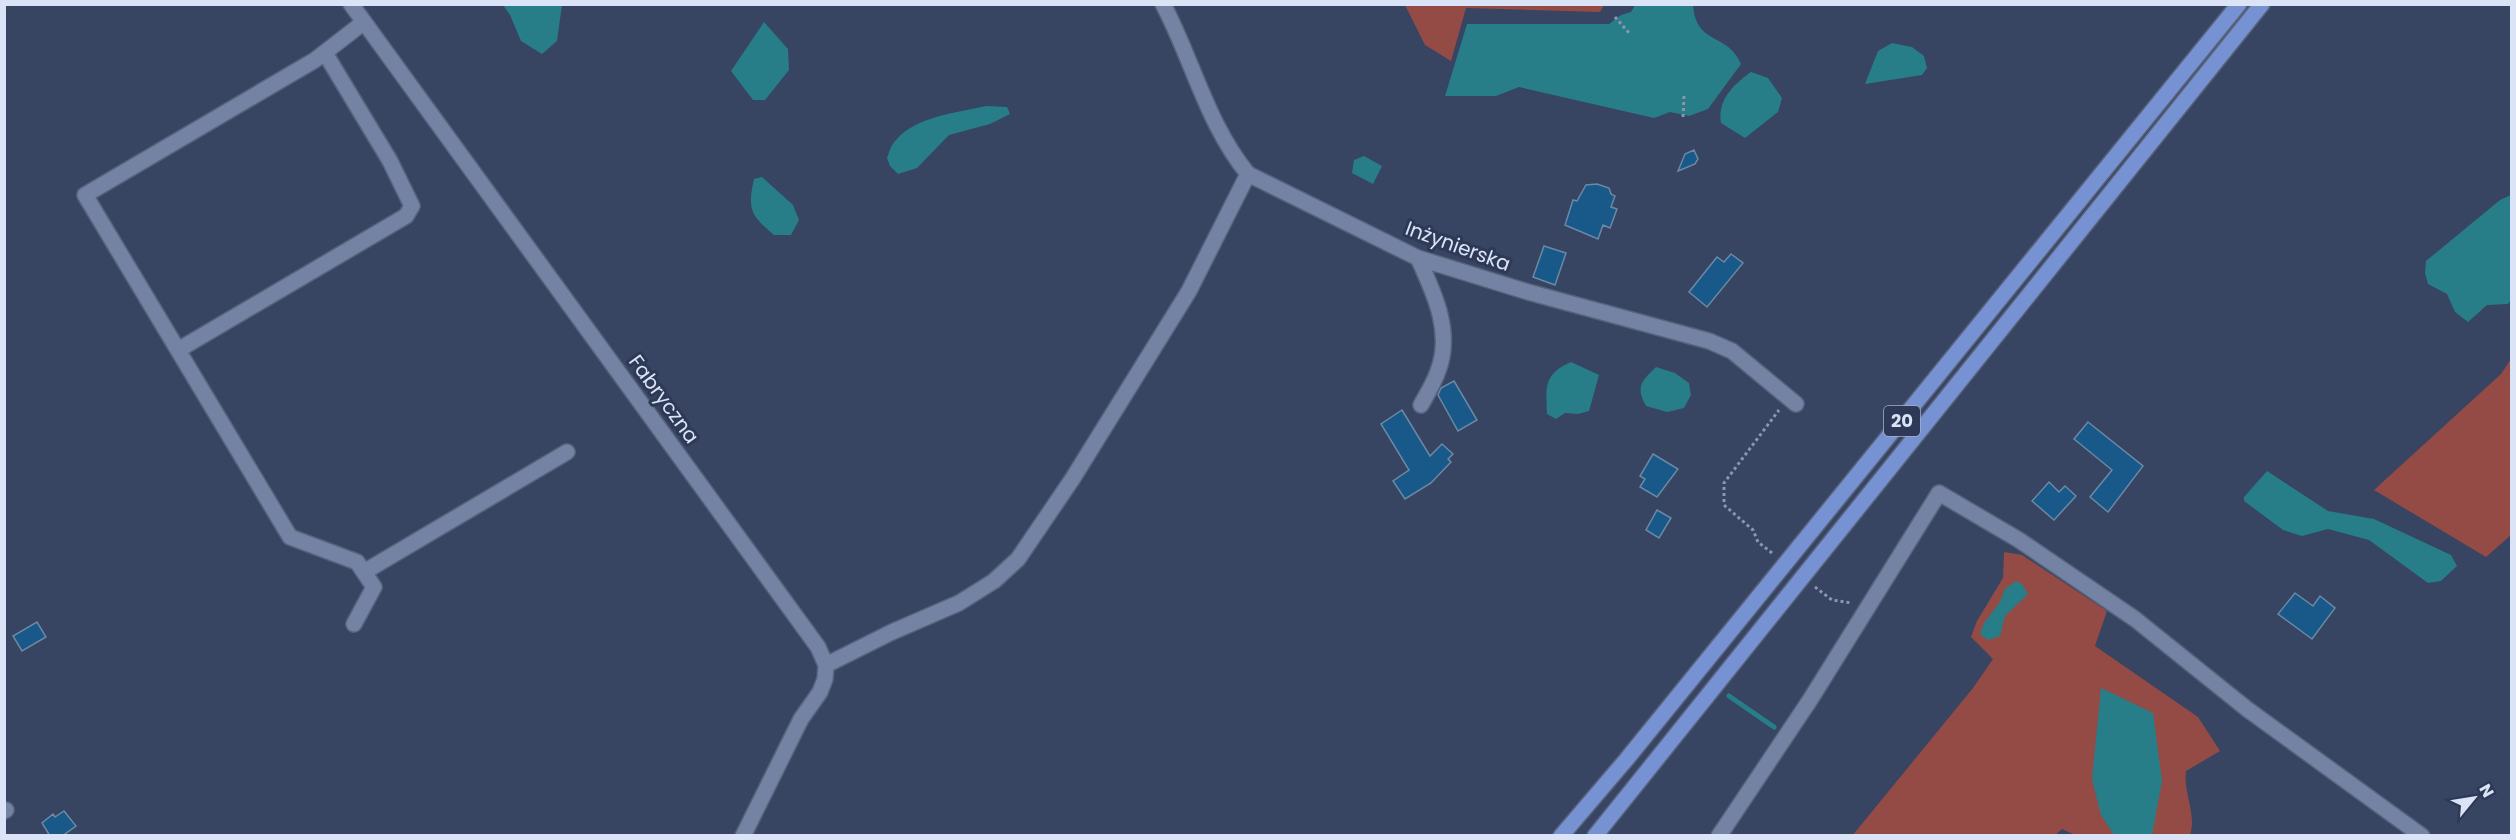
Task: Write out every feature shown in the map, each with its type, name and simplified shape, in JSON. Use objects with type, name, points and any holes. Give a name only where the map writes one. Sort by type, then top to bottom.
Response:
[{"type":"main road","name":"20","points":[[1561,836],[1633,751],[2239,4]]},
{"type":"main road","name":"20","points":[[1595,836],[2262,4]]},
{"type":"street","name":"Fabryczna","points":[[351,4],[818,647],[826,665]]},
{"type":"street","name":"Inżynierska","points":[[1163,4],[1181,41],[1218,132],[1229,152],[1248,174],[1418,258],[1528,292],[1709,341],[1732,351],[1791,400]]},
{"type":"street","points":[[354,624],[374,587],[357,562],[290,537],[85,195],[325,52],[364,22]]},
{"type":"street","points":[[178,351],[406,216],[412,206],[390,161],[325,52]]},
{"type":"street","points":[[743,836],[801,719],[820,692],[825,679],[826,665],[892,632],[959,603],[994,581],[1018,559],[1073,478],[1189,291],[1248,174]]},
{"type":"street","points":[[1418,258],[1434,296],[1444,334],[1439,370],[1421,405]]},
{"type":"street","points":[[363,572],[567,452]]},
{"type":"street","points":[[1719,836],[1804,710],[1939,494],[2019,540],[2134,618],[2247,709],[2422,836]]},
{"type":"path","points":[[1615,17],[1629,33]]},
{"type":"path","points":[[1683,117],[1684,96]]},
{"type":"path","points":[[1776,556],[1758,542],[1753,530],[1724,505],[1724,483],[1779,411],[1791,400]]},
{"type":"path","points":[[1813,585],[1832,600],[1868,606]]},
{"type":"shaded area","points":[[503,5],[562,5],[557,41],[542,54],[521,41]]},
{"type":"shaded area","points":[[1405,5],[1604,5],[1600,12],[1466,8],[1451,61],[1425,45]]},
{"type":"shaded area","points":[[1635,5],[1693,5],[1695,18],[1700,27],[1735,54],[1741,64],[1708,109],[1689,116],[1670,112],[1654,118],[1519,87],[1496,96],[1445,96],[1467,24],[1609,24],[1621,15],[1631,12]]},
{"type":"shaded area","points":[[764,22],[788,49],[789,70],[765,100],[753,100],[731,71]]},
{"type":"shaded area","points":[[1892,43],[1912,47],[1924,56],[1927,68],[1922,75],[1865,84],[1878,51]]},
{"type":"shaded area","points":[[1751,72],[1768,78],[1782,98],[1778,112],[1745,138],[1721,123],[1720,115],[1728,93]]},
{"type":"shaded area","points":[[986,106],[1007,107],[1010,114],[990,124],[949,135],[917,168],[898,174],[890,166],[887,158],[892,145],[914,126],[937,117]]},
{"type":"shaded area","points":[[1364,156],[1382,166],[1373,184],[1352,173],[1354,160]]},
{"type":"shaded area","points":[[762,177],[793,205],[799,220],[791,235],[774,235],[760,222],[753,211],[751,198],[754,179]]},
{"type":"shaded area","points":[[2511,195],[2511,300],[2508,304],[2487,305],[2468,322],[2455,312],[2447,294],[2428,284],[2425,273],[2426,261],[2500,200]]},
{"type":"shaded area","points":[[2511,359],[2511,535],[2486,557],[2374,490],[2501,374]]},
{"type":"shaded area","points":[[1571,362],[1599,375],[1589,411],[1578,414],[1565,413],[1556,419],[1547,414],[1548,383],[1555,372]]},
{"type":"shaded area","points":[[1656,367],[1675,373],[1689,383],[1691,395],[1684,408],[1667,412],[1646,406],[1641,393],[1642,384]]},
{"type":"shaded area","points":[[2267,471],[2328,511],[2374,519],[2451,555],[2457,566],[2441,581],[2428,583],[2369,540],[2328,529],[2302,536],[2283,530],[2244,501],[2244,497]]},
{"type":"shaded area","points":[[2004,552],[2022,555],[2107,611],[2095,646],[2198,717],[2220,751],[2186,771],[2186,787],[2192,819],[2190,835],[2077,836],[2062,829],[2054,836],[1852,836],[1973,688],[1993,659],[1971,637],[1977,621],[2003,578]]},
{"type":"shaded area","points":[[2016,581],[2022,584],[2028,594],[2005,616],[2000,636],[1988,640],[1980,634],[1984,623],[2000,602],[2005,589]]},
{"type":"shaded area","points":[[2101,688],[2153,713],[2162,781],[2152,835],[2114,835],[2101,815],[2092,779]]},
{"type":"building","points":[[1694,150],[1698,159],[1695,164],[1678,171],[1685,154]]},
{"type":"building","points":[[1597,184],[1609,188],[1611,194],[1615,196],[1611,207],[1617,209],[1610,228],[1603,225],[1598,239],[1565,225],[1573,200],[1577,201],[1586,185]]},
{"type":"building","points":[[1544,246],[1566,253],[1555,285],[1533,277]]},
{"type":"building","points":[[1731,254],[1743,263],[1707,307],[1689,292],[1717,257],[1724,262]]},
{"type":"building","points":[[1454,381],[1477,420],[1458,431],[1438,395],[1441,388]]},
{"type":"building","points":[[1402,410],[1430,456],[1442,444],[1453,454],[1448,459],[1451,462],[1431,483],[1405,499],[1393,481],[1409,470],[1381,424]]},
{"type":"building","points":[[2088,422],[2143,466],[2108,512],[2090,497],[2112,470],[2074,439]]},
{"type":"building","points":[[1653,454],[1678,469],[1657,497],[1640,487],[1645,479],[1640,476]]},
{"type":"building","points":[[2049,482],[2059,492],[2065,486],[2076,496],[2054,520],[2032,501]]},
{"type":"building","points":[[1657,510],[1671,518],[1659,538],[1646,530]]},
{"type":"building","points":[[2295,593],[2313,606],[2320,596],[2335,608],[2312,639],[2278,614]]},
{"type":"building","points":[[37,622],[46,637],[22,651],[13,636]]},
{"type":"building","points":[[64,811],[76,826],[62,836],[50,836],[42,823],[53,814],[55,817]]},
{"type":"waterway","points":[[1729,696],[1774,727]]}]
